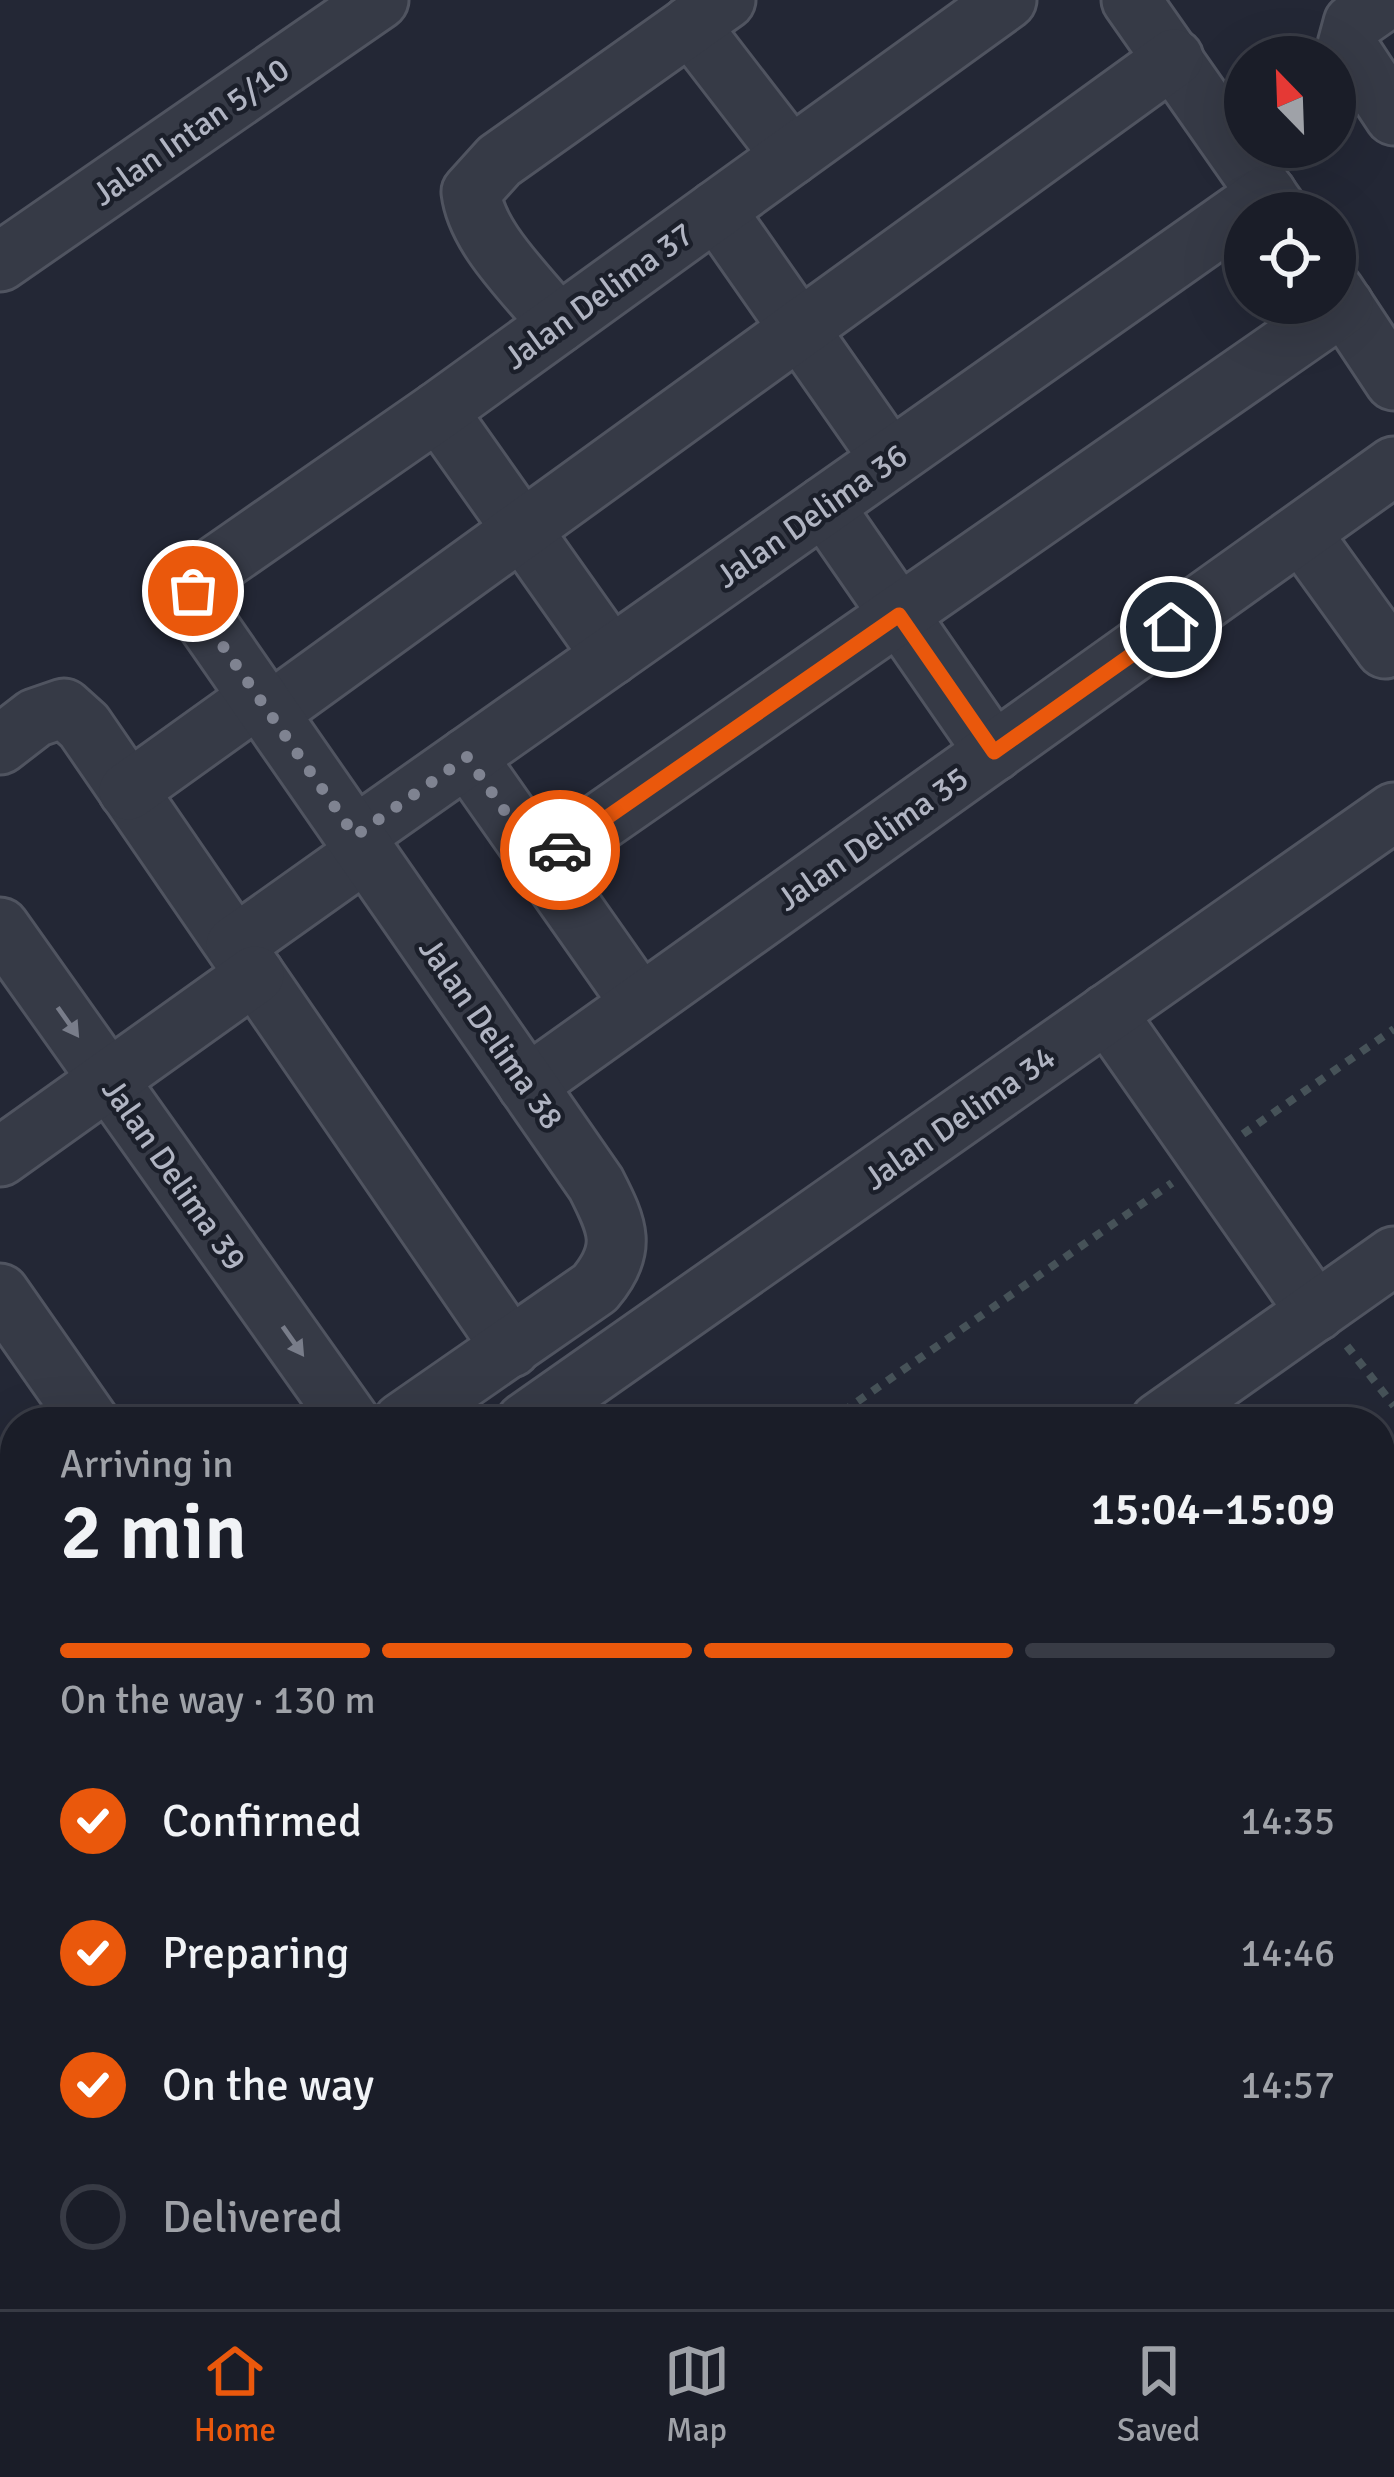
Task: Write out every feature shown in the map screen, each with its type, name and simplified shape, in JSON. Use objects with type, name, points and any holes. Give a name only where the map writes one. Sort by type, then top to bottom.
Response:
[{"type":"street","name":"Jalan Intan 5/10","points":[[0,262],[380,0]]},
{"type":"street","name":"Jalan Delima 37","points":[[193,591],[202,575],[438,411],[1007,0]]},
{"type":"street","points":[[1386,0],[1353,23],[1348,45],[1394,116]]},
{"type":"street","points":[[1138,2],[1265,192]]},
{"type":"street","points":[[558,324],[473,210],[471,192],[499,161],[708,13],[791,156]]},
{"type":"street","points":[[128,791],[264,705],[520,530],[1174,58]]},
{"type":"street","points":[[716,210],[890,459]]},
{"type":"street","name":"Jalan Delima 36","points":[[0,1157],[108,1080],[245,960],[361,844],[467,757],[890,459],[1224,236]]},
{"type":"street","points":[[1356,323],[1394,381]]},
{"type":"street","points":[[541,863],[899,615],[1305,324]]},
{"type":"street","points":[[438,411],[610,656]]},
{"type":"street","name":"Jalan Delima 35","points":[[527,1084],[1394,466]]},
{"type":"street","points":[[824,506],[994,752]]},
{"type":"street","points":[[1302,534],[1385,650]]},
{"type":"street","name":"Jalan Delima 38","points":[[193,591],[197,609],[596,1184],[618,1238],[614,1265],[595,1288],[424,1407]]},
{"type":"street","points":[[0,746],[35,718],[64,708],[84,726],[511,1348]]},
{"type":"street","points":[[467,757],[639,1003]]},
{"type":"street","name":"Jalan Delima 34","points":[[546,1407],[1394,812]]},
{"type":"street","name":"Jalan Delima 39","points":[[0,927],[340,1407]]},
{"type":"street","points":[[1107,1013],[1316,1312]]},
{"type":"street","points":[[1180,1407],[1394,1256]]},
{"type":"street","points":[[0,1294],[79,1407]]},
{"type":"path","points":[[850,1407],[1394,1029]]},
{"type":"path","points":[[1316,1312],[1394,1406]]},
{"type":"way so far","points":[[193,591],[197,609],[355,836],[467,757],[541,863],[560,850]]},
{"type":"route","points":[[560,850],[899,615],[994,752],[1171,627]]}]
